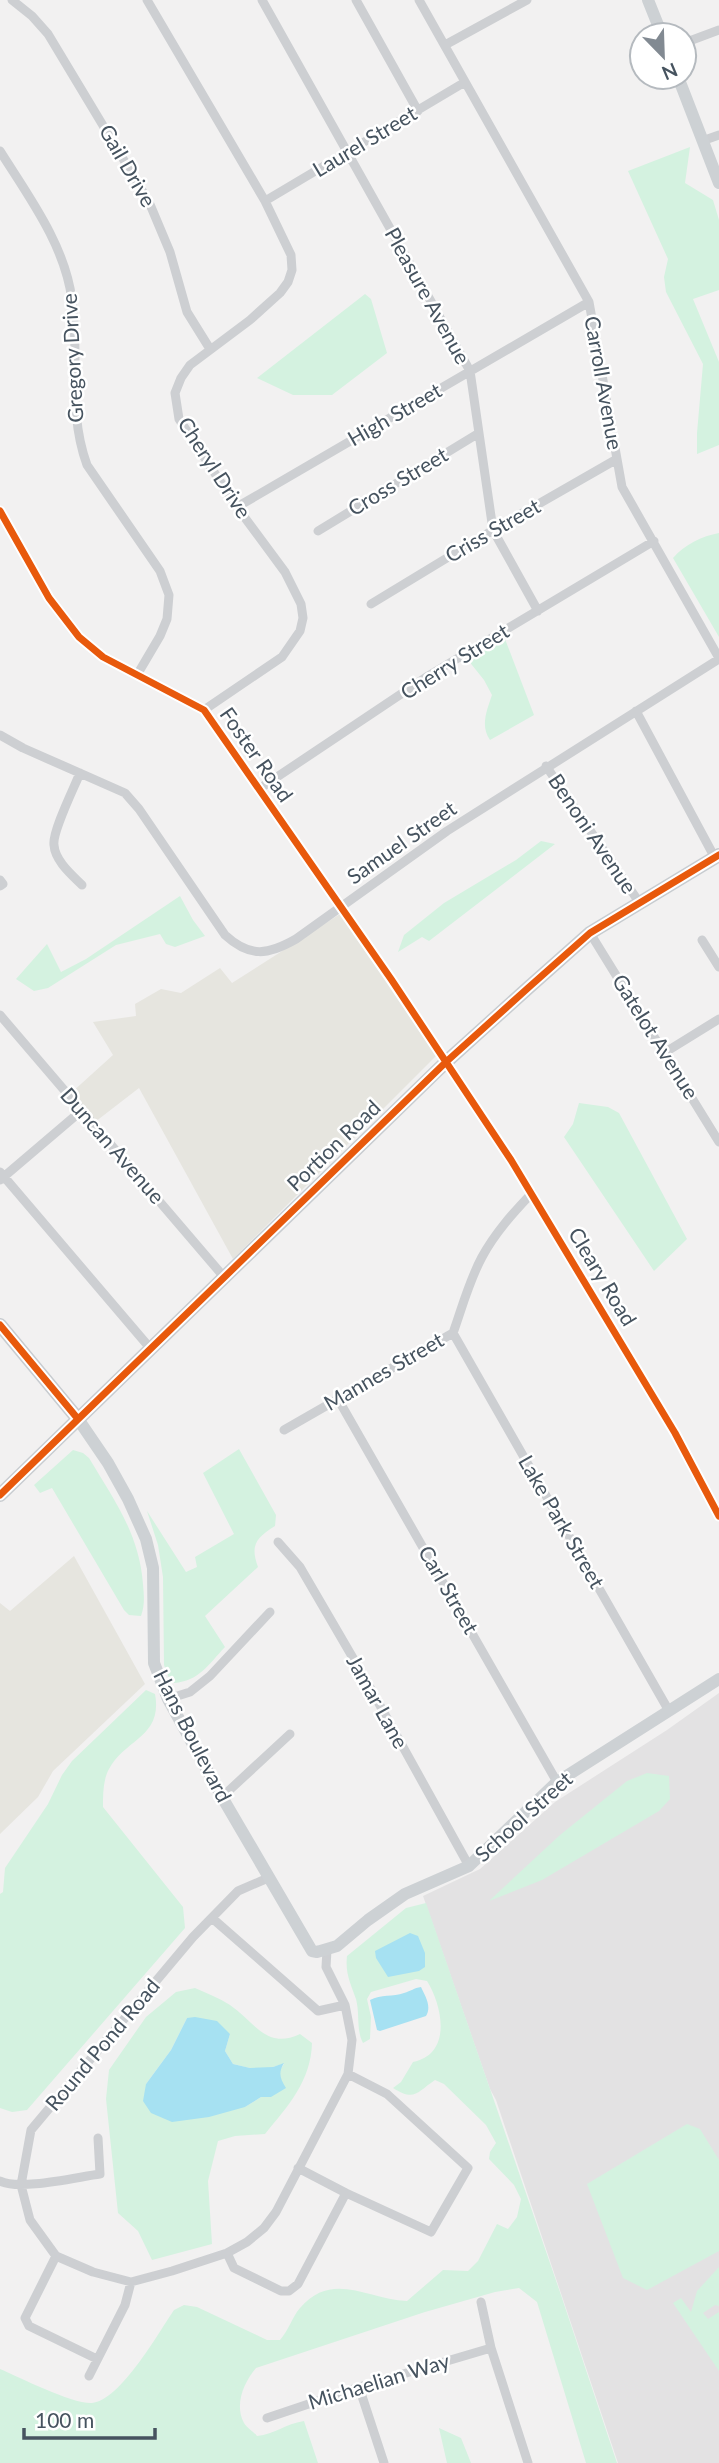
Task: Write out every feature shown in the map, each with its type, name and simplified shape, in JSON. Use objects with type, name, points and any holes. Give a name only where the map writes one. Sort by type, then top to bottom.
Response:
[{"type":"main road","name":"Portion Road","points":[[2,1489],[78,1419],[446,1062],[590,933],[717,856]]},
{"type":"main road","points":[[0,1325],[78,1419]]},
{"type":"street","name":"Gail Drive","points":[[12,0],[32,16],[48,34],[149,202],[170,252],[187,312],[211,349]]},
{"type":"street","name":"Cheryl Drive","points":[[147,0],[265,201],[291,255],[292,270],[280,293],[250,320],[190,365],[175,393],[176,411],[183,425],[294,588],[301,604],[303,618],[300,631],[282,657],[204,710]]},
{"type":"street","name":"Pleasure Avenue","points":[[262,0],[470,371],[493,530],[538,611]]},
{"type":"street","points":[[356,0],[418,111]]},
{"type":"street","name":"Carroll Avenue","points":[[419,0],[589,302],[622,487],[719,659]]},
{"type":"street","points":[[445,45],[527,0]]},
{"type":"street","points":[[648,0],[656,21]]},
{"type":"street","points":[[698,38],[719,30]]},
{"type":"street","name":"Laurel Street","points":[[265,201],[466,82]]},
{"type":"street","points":[[683,91],[719,183]]},
{"type":"street","points":[[702,141],[719,135]]},
{"type":"street","name":"Gregory Drive","points":[[0,151],[52,237],[67,276],[72,300],[75,415],[87,465],[160,571],[169,595],[167,619],[137,675]]},
{"type":"street","name":"High Street","points":[[237,507],[589,302]]},
{"type":"street","name":"Cross Street","points":[[318,531],[479,433]]},
{"type":"street","name":"Criss Street","points":[[371,604],[617,459]]},
{"type":"street","name":"Foster Road","points":[[0,511],[49,598],[79,637],[103,657],[204,710],[446,1062]]},
{"type":"street","name":"Cherry Street","points":[[259,789],[428,676],[654,541]]},
{"type":"street","name":"Samuel Street","points":[[0,735],[23,748],[125,793],[139,809],[217,926],[245,949],[260,952],[283,946],[447,831],[719,659]]},
{"type":"street","points":[[636,711],[717,856]]},
{"type":"street","name":"Benoni Avenue","points":[[546,766],[639,902]]},
{"type":"street","points":[[80,773],[56,833],[54,846],[66,868],[82,885]]},
{"type":"street","name":"Gatelot Avenue","points":[[590,933],[719,1142]]},
{"type":"street","points":[[702,940],[719,967]]},
{"type":"street","name":"Duncan Avenue","points":[[0,1015],[224,1278]]},
{"type":"street","points":[[664,1052],[719,1019]]},
{"type":"street","name":"Cleary Road","points":[[446,1062],[532,1193],[675,1433],[719,1516]]},
{"type":"street","points":[[81,1111],[1,1176],[150,1348]]},
{"type":"street","name":"Mannes Street","points":[[284,1430],[453,1333],[482,1258],[506,1221],[532,1193]]},
{"type":"street","name":"Lake Park Street","points":[[453,1333],[669,1711]]},
{"type":"street","name":"Carl Street","points":[[338,1399],[557,1782]]},
{"type":"street","name":"Hans Boulevard","points":[[78,1419],[108,1463],[146,1539],[153,1569],[155,1663],[169,1699],[222,1797],[312,1951],[327,1950]]},
{"type":"street","name":"Jamar Lane","points":[[278,1542],[307,1579],[469,1866]]},
{"type":"street","points":[[169,1699],[190,1692],[210,1676],[270,1612]]},
{"type":"street","name":"School Street","points":[[327,1950],[337,1946],[368,1920],[405,1895],[469,1866],[557,1782],[719,1679]]},
{"type":"street","points":[[222,1797],[290,1734]]},
{"type":"street","name":"Round Pond Road","points":[[131,2282],[93,2273],[56,2256],[30,2220],[21,2185],[31,2130],[212,1918],[238,1891],[268,1878]]},
{"type":"street","points":[[212,1918],[318,2011],[345,2005]]},
{"type":"street","points":[[89,2376],[125,2305],[131,2282],[227,2253],[247,2242],[276,2212],[348,2074],[352,2040],[345,2005],[326,1967],[327,1950]]},
{"type":"street","points":[[298,2168],[431,2232],[468,2168],[387,2094],[348,2074]]},
{"type":"street","points":[[0,2181],[7,2185],[21,2185],[100,2174],[98,2138]]},
{"type":"street","points":[[227,2253],[234,2268],[281,2291],[289,2291],[298,2284],[346,2193]]},
{"type":"street","points":[[56,2256],[25,2318],[29,2326],[97,2359]]},
{"type":"street","points":[[481,2302],[491,2348],[528,2463]]},
{"type":"street","name":"Michaelian Way","points":[[267,2418],[359,2387],[491,2348]]},
{"type":"street","points":[[359,2387],[384,2463]]},
{"type":"shaded area","points":[[340,914],[436,1056],[233,1259],[139,1088],[95,1122],[71,1093],[113,1055],[93,1022],[136,1016],[135,1004],[161,989],[181,993],[220,968],[232,983]]},
{"type":"shaded area","points":[[74,1556],[145,1684],[53,1771],[38,1797],[0,1834],[0,1603],[10,1611]]},
{"type":"shaded area","points":[[719,1693],[719,2463],[618,2463],[496,2100],[423,1896],[480,1869],[555,1802]]},
{"type":"green space","points":[[690,147],[685,183],[713,200],[719,220],[719,290],[693,299],[719,362],[719,445],[697,454],[703,364],[666,292],[664,277],[668,259],[628,171]]},
{"type":"green space","points":[[365,294],[371,299],[387,353],[332,395],[293,395],[257,378]]},
{"type":"green space","points":[[719,533],[719,637],[673,558],[694,542]]},
{"type":"green space","points":[[505,639],[534,715],[490,740],[485,724],[492,695],[468,660]]},
{"type":"green space","points":[[541,841],[555,844],[429,941],[422,937],[398,952],[404,935],[444,903],[516,860]]},
{"type":"green space","points":[[180,896],[205,936],[175,947],[166,944],[160,934],[116,945],[48,988],[34,991],[16,979],[47,944],[61,972],[86,959]]},
{"type":"green space","points":[[579,1103],[608,1107],[619,1113],[687,1239],[654,1271],[564,1137],[573,1124]]},
{"type":"green space","points":[[239,1449],[276,1515],[275,1526],[256,1543],[258,1567],[205,1616],[225,1647],[197,1675],[174,1683],[164,1665],[163,1577],[158,1545],[147,1511],[186,1572],[197,1567],[195,1557],[234,1534],[203,1473]]},
{"type":"green space","points":[[73,1450],[89,1458],[131,1533],[141,1566],[144,1604],[141,1616],[129,1615],[124,1610],[52,1488],[40,1493],[34,1485]]},
{"type":"green space","points":[[146,1690],[155,1694],[153,1720],[148,1729],[109,1769],[104,1782],[103,1807],[183,1907],[185,1928],[27,2110],[12,2112],[0,2108],[0,1894],[3,1892],[5,1868],[48,1804],[72,1761]]},
{"type":"green space","points":[[647,1773],[669,1776],[670,1799],[659,1811],[542,1880],[489,1901],[560,1835],[627,1781]]},
{"type":"green space","points":[[426,1903],[617,2463],[586,2463],[537,2302],[519,2288],[425,2312],[256,2368],[240,2401],[244,2423],[257,2436],[304,2421],[318,2463],[0,2463],[0,2369],[60,2395],[92,2403],[115,2391],[149,2349],[174,2310],[184,2305],[197,2307],[267,2340],[280,2340],[297,2312],[312,2297],[338,2289],[407,2301],[443,2270],[468,2271],[478,2261],[497,2224],[508,2229],[517,2217],[521,2199],[514,2185],[489,2159],[496,2143],[486,2125],[444,2084],[435,2080],[411,2095],[393,2088],[401,2082],[413,2062],[434,2050],[439,2040],[440,2016],[427,1981],[416,1979],[371,1992],[367,1999],[371,2017],[370,2039],[363,2043],[360,2033],[347,1956],[406,1908]]},
{"type":"green space","points":[[195,1988],[217,1998],[230,2005],[262,2032],[278,2039],[300,2034],[312,2043],[311,2057],[297,2092],[265,2134],[235,2136],[218,2141],[208,2181],[212,2244],[152,2260],[138,2231],[118,2213],[106,2099],[109,2070],[146,2017],[176,1992]],"holes":[[[187,2018],[230,2034],[225,2051],[233,2064],[263,2069],[284,2064],[271,2097],[261,2097],[245,2107],[146,2084],[171,2050]]]},
{"type":"green space","points":[[687,2124],[700,2129],[719,2160],[719,2251],[647,2290],[623,2278],[587,2184]]},
{"type":"green space","points":[[719,2267],[719,2306],[715,2305],[703,2313],[708,2319],[719,2312],[719,2371],[673,2303],[681,2298],[691,2312],[697,2291]]},
{"type":"green space","points":[[439,2428],[461,2438],[471,2463],[447,2463]]},
{"type":"water","points":[[410,1933],[418,1936],[425,1953],[425,1967],[419,1971],[388,1977],[376,1958],[375,1951]]},
{"type":"water","points":[[421,1987],[428,2005],[426,2016],[377,2030],[370,2000]]},
{"type":"water","points":[[187,2018],[217,2021],[230,2034],[225,2051],[233,2064],[250,2068],[273,2067],[284,2063],[280,2076],[286,2088],[271,2097],[261,2097],[245,2107],[209,2117],[172,2122],[151,2113],[143,2101],[146,2084],[171,2050]]},
{"type":"cycle path","points":[[0,511],[49,598],[79,637],[103,657],[204,710],[391,979],[511,1160],[675,1433],[719,1516]]},
{"type":"cycle path","points":[[0,1495],[446,1062],[528,988],[590,933],[719,855]]},
{"type":"cycle path","points":[[0,1325],[78,1419]]}]
